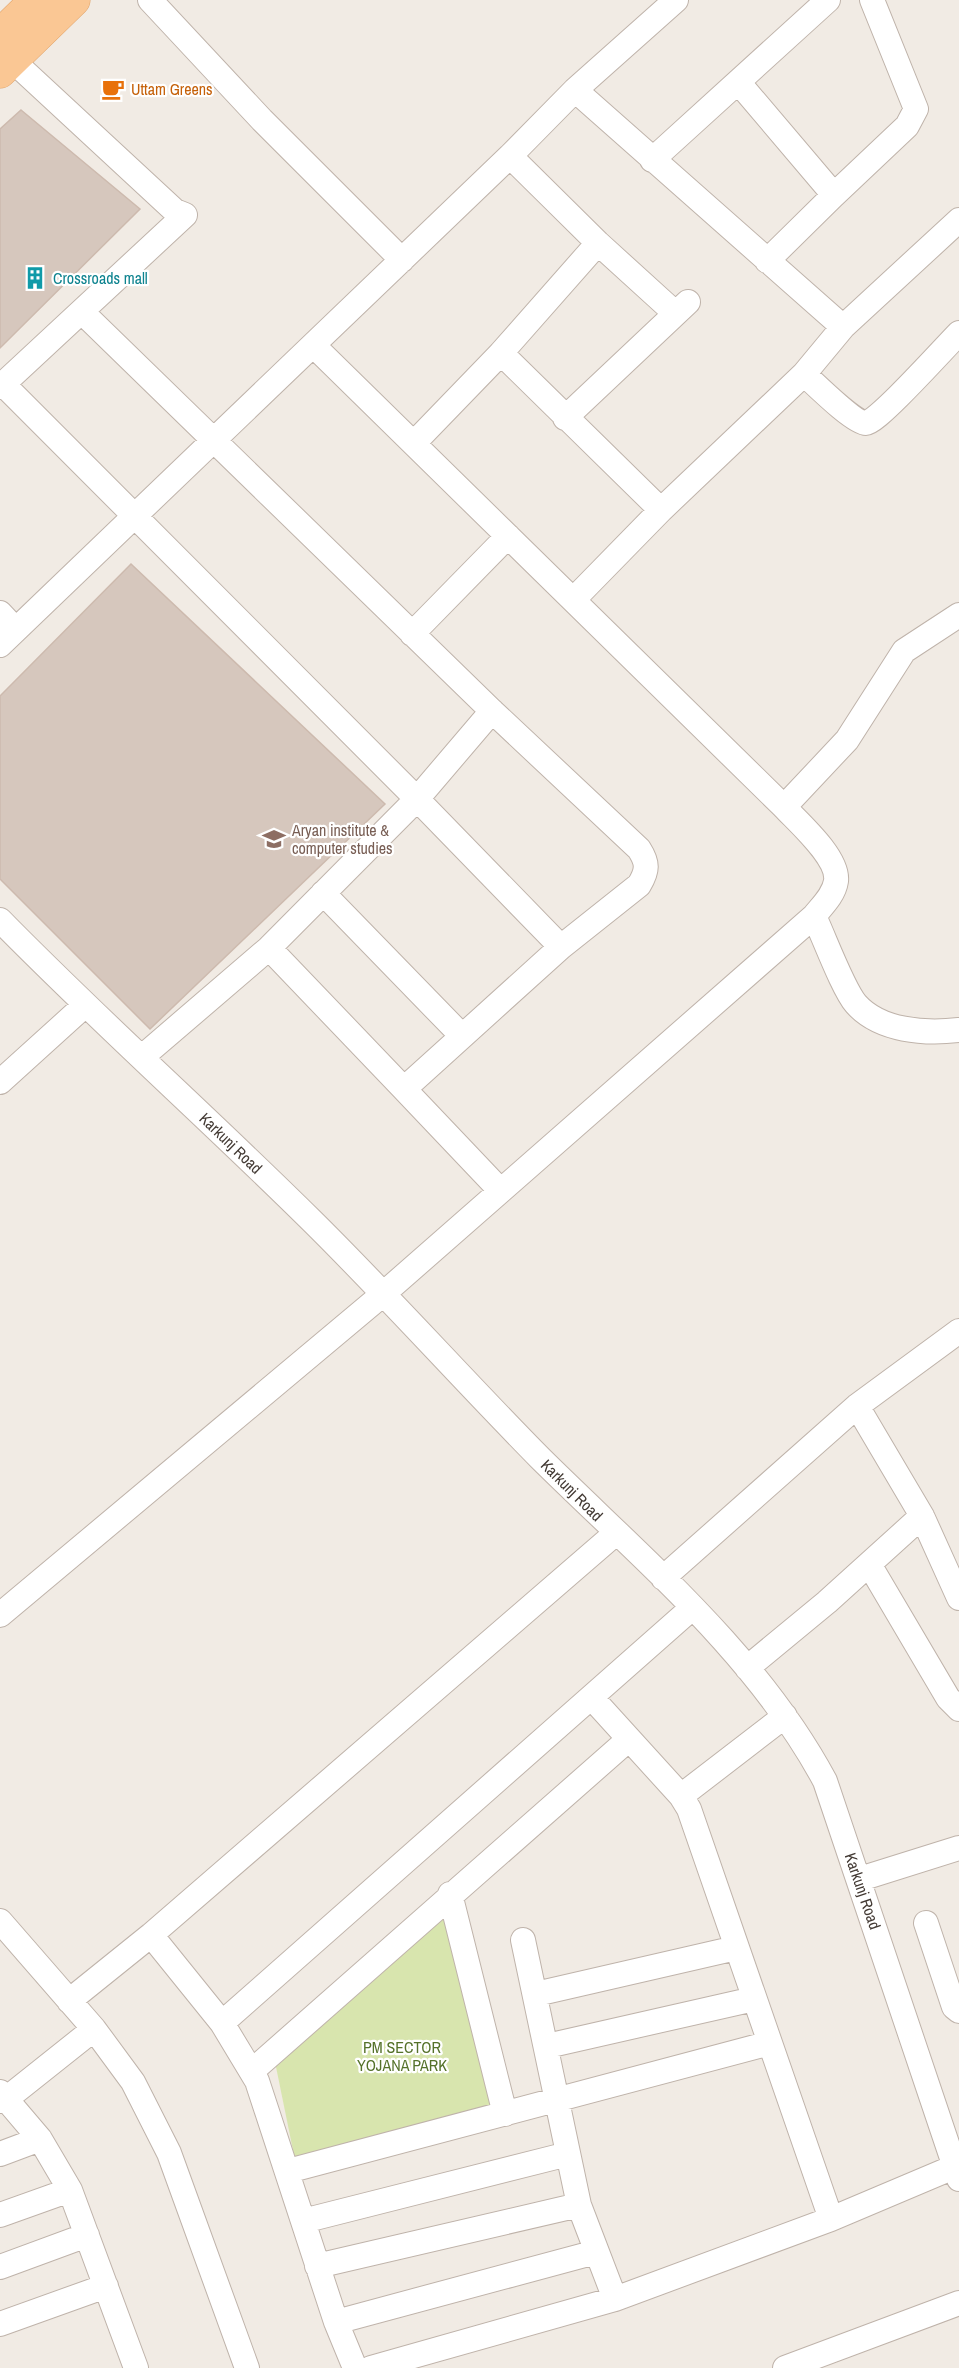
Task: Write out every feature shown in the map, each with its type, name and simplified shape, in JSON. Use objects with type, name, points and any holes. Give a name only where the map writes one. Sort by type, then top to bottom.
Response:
[{"type":"main road","points":[[4,56],[57,3]]},
{"type":"street","points":[[150,0],[262,120],[402,260]]},
{"type":"street","points":[[5,629],[136,517],[510,156],[575,90],[676,0]]},
{"type":"street","points":[[652,160],[828,0]]},
{"type":"street","points":[[767,261],[907,126],[916,109],[872,0]]},
{"type":"street","points":[[4,56],[175,211],[185,215],[1,386],[136,517],[561,947]]},
{"type":"street","points":[[739,82],[834,195]]},
{"type":"street","points":[[575,90],[843,327]]},
{"type":"street","points":[[510,156],[598,243],[681,308],[565,418]]},
{"type":"street","points":[[574,599],[661,510],[804,374],[843,327],[959,220]]},
{"type":"street","points":[[415,442],[501,353],[598,243]]},
{"type":"street","points":[[81,312],[215,439],[492,711],[639,849],[647,861],[646,873],[639,885],[561,947],[404,1089]]},
{"type":"street","points":[[804,374],[851,414],[863,423],[868,423],[886,408],[959,333]]},
{"type":"street","points":[[3,1606],[382,1295],[814,916],[831,895],[836,880],[832,863],[784,807],[415,442],[313,345]]},
{"type":"street","points":[[501,353],[661,510]]},
{"type":"street","points":[[412,634],[508,536]]},
{"type":"street","points":[[784,807],[847,740],[904,651],[959,615]]},
{"type":"street","points":[[142,1057],[268,948],[417,799],[492,711]]},
{"type":"street","points":[[323,893],[462,1036]]},
{"type":"street","points":[[814,916],[854,1002],[867,1014],[887,1024],[914,1030],[940,1032],[959,1030]]},
{"type":"street","name":"Karkunj Road","points":[[0,920],[84,1006],[142,1057],[313,1222],[382,1295],[692,1608],[747,1668],[785,1716],[804,1742],[825,1781],[860,1879],[957,2173]]},
{"type":"street","points":[[268,948],[499,1190]]},
{"type":"street","points":[[0,1082],[84,1006]]},
{"type":"street","points":[[663,1578],[856,1406],[959,1332]]},
{"type":"street","points":[[856,1406],[922,1516],[959,1598]]},
{"type":"street","points":[[747,1668],[922,1516]]},
{"type":"street","points":[[69,2001],[151,1935],[616,1533]]},
{"type":"street","points":[[869,1564],[948,1698],[959,1709]]},
{"type":"street","points":[[222,2023],[692,1608]]},
{"type":"street","points":[[592,1698],[681,1796],[689,1809],[831,2219]]},
{"type":"street","points":[[681,1796],[785,1716]]},
{"type":"street","points":[[252,2071],[450,1894],[629,1739]]},
{"type":"street","points":[[860,1879],[959,1848]]},
{"type":"street","points":[[450,1894],[505,2114]]},
{"type":"street","points":[[0,1921],[94,2029],[133,2082],[169,2153],[247,2368]]},
{"type":"street","points":[[926,1923],[954,2007],[959,2011]]},
{"type":"street","points":[[151,1935],[222,2023],[252,2071],[288,2171],[336,2322],[355,2368]]},
{"type":"street","points":[[523,1940],[579,2205],[615,2299]]},
{"type":"street","points":[[536,1994],[736,1948]]},
{"type":"street","points":[[547,2046],[754,1999]]},
{"type":"street","points":[[94,2029],[2,2097],[40,2139],[70,2190],[136,2368]]},
{"type":"street","points":[[288,2171],[770,2043]]},
{"type":"street","points":[[0,2154],[40,2139]]},
{"type":"street","points":[[303,2222],[568,2154]]},
{"type":"street","points":[[371,2368],[615,2299],[957,2173]]},
{"type":"street","points":[[0,2215],[70,2190]]},
{"type":"street","points":[[317,2266],[579,2205]]},
{"type":"street","points":[[0,2267],[87,2235]]},
{"type":"street","points":[[336,2322],[596,2252]]},
{"type":"street","points":[[0,2324],[106,2286]]},
{"type":"street","points":[[785,2368],[959,2303]]},
{"type":"green space","name":"PM SECTOR YOJANA PARK","points":[[446,1915],[505,2113],[295,2160],[275,2062]]},
{"type":"building","name":"Crossroads mall","points":[[21,110],[140,209],[0,348],[0,129]]},
{"type":"building","name":"Aryan institute & computer studies","points":[[131,564],[385,804],[150,1029],[0,879],[0,696]]},
{"type":"place","name":"Uttam Greens","points":[[113,89]]},
{"type":"place","name":"Crossroads mall","points":[[35,278]]},
{"type":"place","name":"Aryan institute & computer studies","points":[[274,839]]}]
